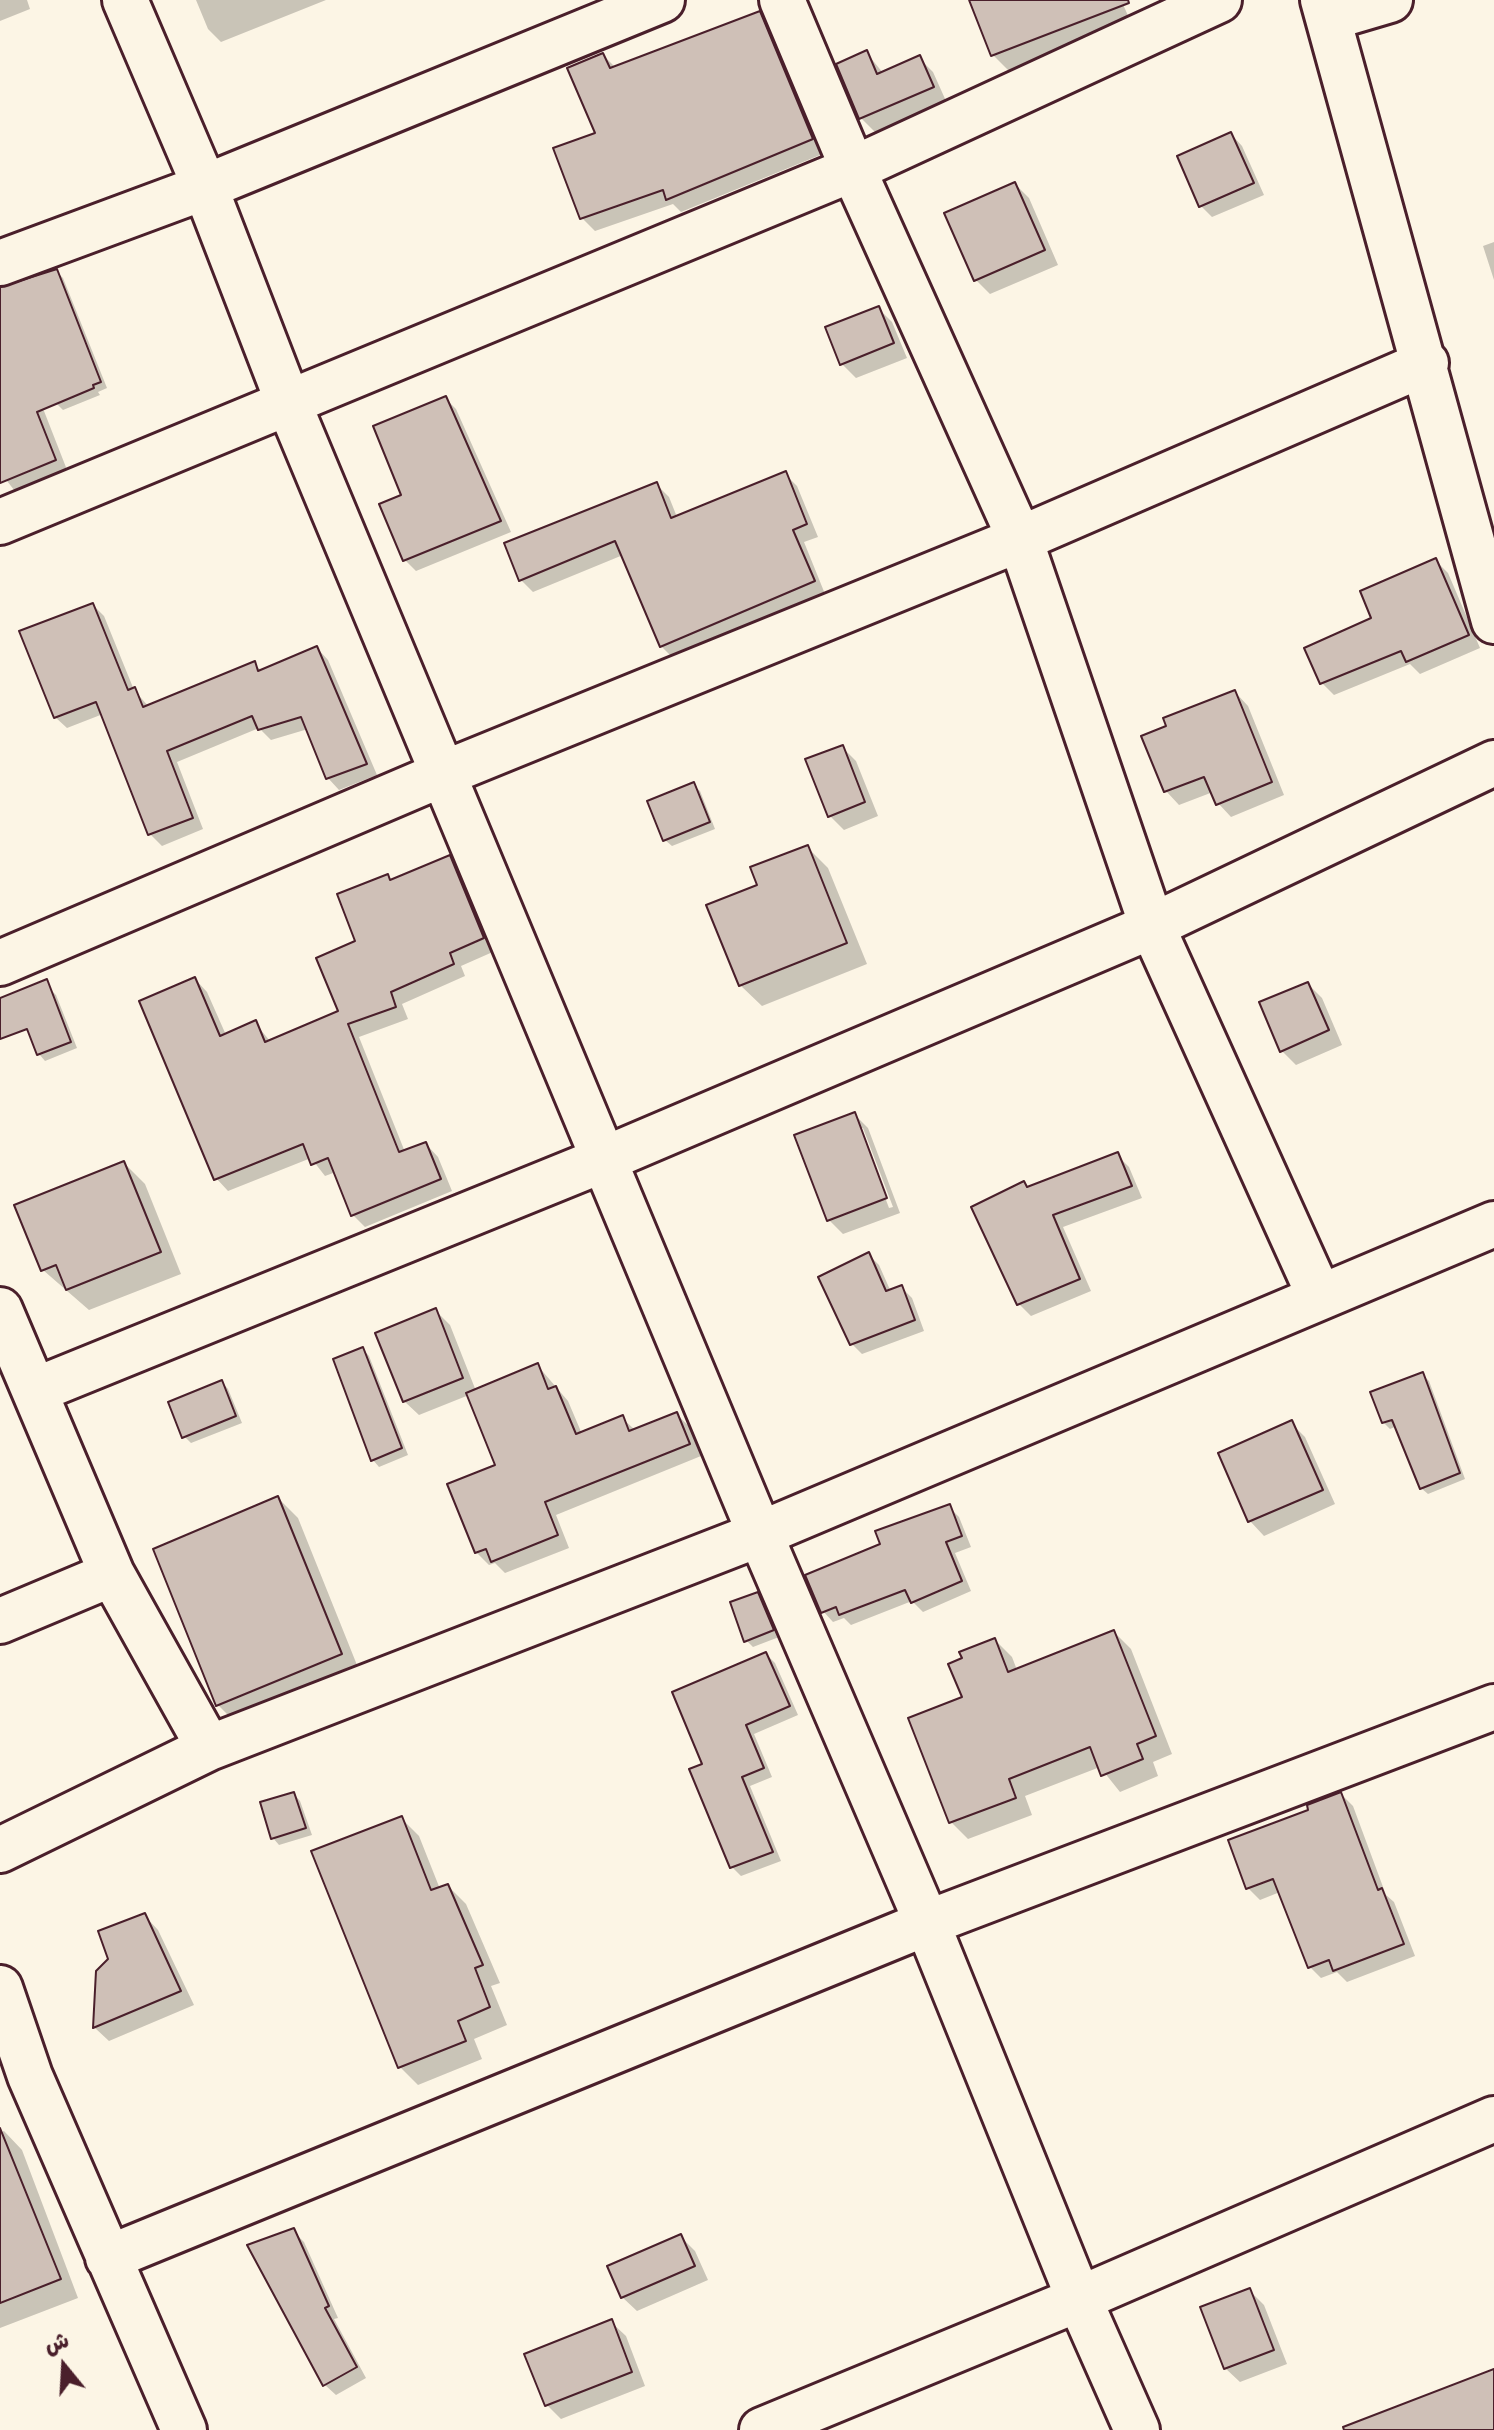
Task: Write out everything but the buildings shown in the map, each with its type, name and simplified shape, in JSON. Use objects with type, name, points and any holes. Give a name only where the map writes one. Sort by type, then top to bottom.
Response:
[{"type":"street","points":[[125,0],[205,187],[288,402],[760,1534],[927,1923],[1079,2299],[1137,2430]]},
{"type":"street","points":[[0,263],[205,187],[662,0]]},
{"type":"street","points":[[782,0],[853,169],[1020,539],[1152,926],[1319,1295]]},
{"type":"street","points":[[0,522],[853,169],[1219,0]]},
{"type":"street","points":[[1390,0],[1326,9],[1426,363],[1478,489],[1494,621]]},
{"type":"street","points":[[0,963],[445,773],[1020,539],[1426,363]]},
{"type":"street","points":[[36,1390],[605,1159],[1152,926],[1494,763]]},
{"type":"street","points":[[0,1850],[209,1748],[760,1534],[1319,1295],[1494,1224]]},
{"type":"street","points":[[0,1310],[112,1574],[209,1748]]},
{"type":"street","points":[[0,1621],[112,1574]]},
{"type":"street","points":[[108,2258],[927,1923],[1494,1707]]},
{"type":"street","points":[[0,1988],[15,2082],[108,2258],[184,2430]]},
{"type":"street","points":[[762,2430],[1079,2299],[1494,2119]]}]
